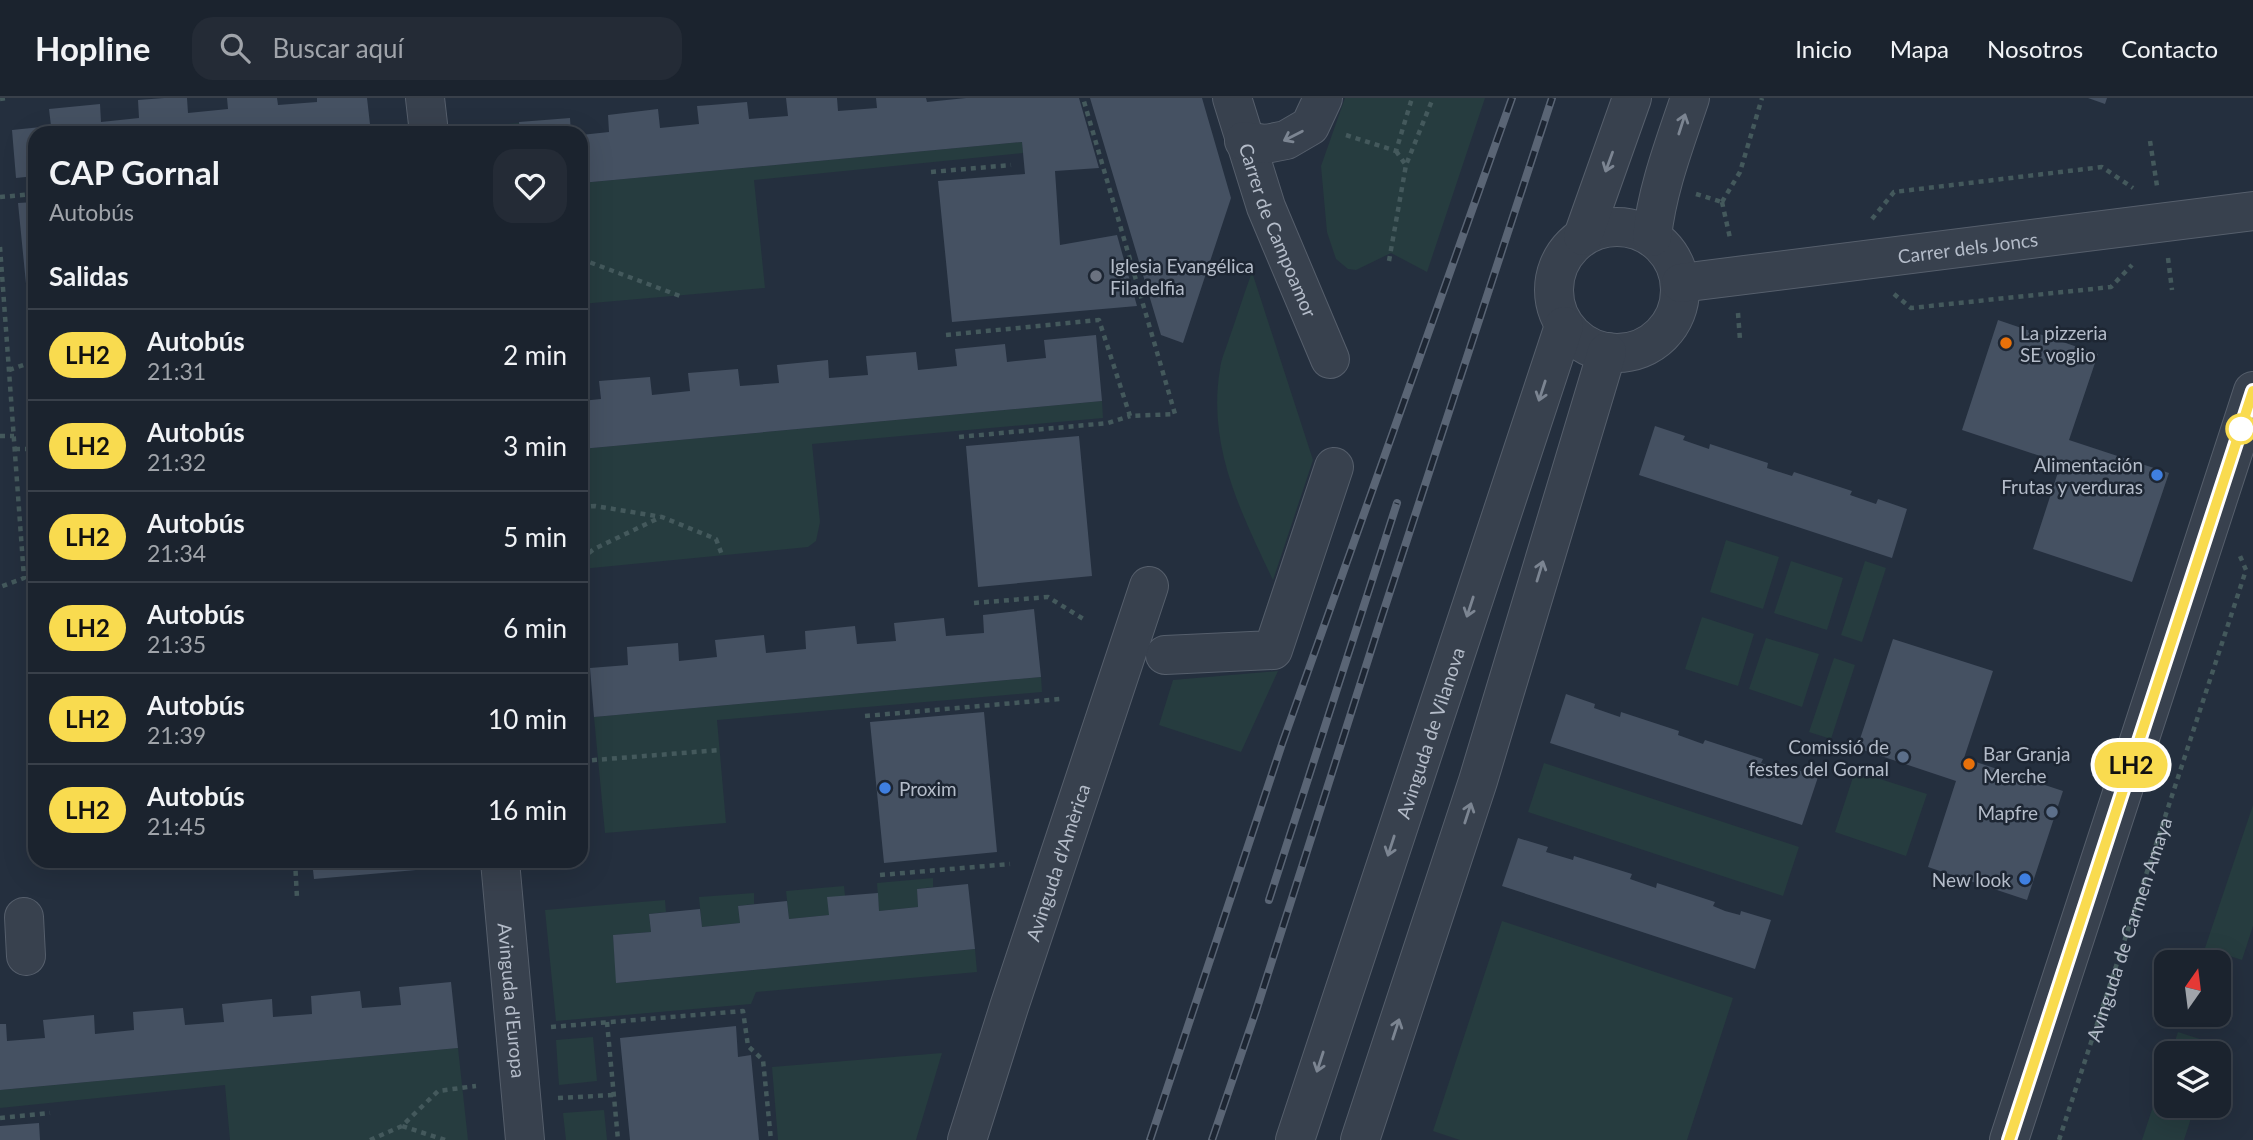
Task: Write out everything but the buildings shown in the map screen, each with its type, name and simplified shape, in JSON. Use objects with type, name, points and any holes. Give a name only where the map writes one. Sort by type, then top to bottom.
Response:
[{"type":"street","points":[[425,98],[428,126]]},
{"type":"street","name":"Carrer de Campoamor","points":[[1232,98],[1266,207],[1330,359]]},
{"type":"street","points":[[1244,141],[1266,144],[1286,140],[1310,126],[1323,98]]},
{"type":"street","points":[[1583,236],[1609,227],[1638,229],[1665,248],[1674,261],[1681,283],[1676,311],[1653,342],[1631,353],[1607,352],[1578,339],[1563,326],[1556,312],[1553,296],[1557,270],[1569,250],[1583,236],[1632,98]]},
{"type":"street","points":[[1652,237],[1654,215],[1662,184],[1690,98]]},
{"type":"street","name":"Carrer dels Joncs","points":[[1681,283],[2253,211]]},
{"type":"street","name":"Avinguda de Vilanova","points":[[1295,1140],[1563,326]]},
{"type":"street","points":[[1360,1140],[1478,781],[1607,352]]},
{"type":"street","points":[[2010,1140],[2253,391]]},
{"type":"street","points":[[1165,656],[1273,650],[1334,467]]},
{"type":"street","name":"Avinguda d'Amèrica","points":[[967,1140],[1149,586]]},
{"type":"street","name":"Avinguda d'Europa","points":[[501,868],[525,1140]]},
{"type":"street","points":[[23,917],[26,956]]},
{"type":"path","points":[[0,99],[7,98]]},
{"type":"path","points":[[959,437],[1108,423],[1130,416],[1175,414],[1083,98]]},
{"type":"path","points":[[1396,151],[1412,98]]},
{"type":"path","points":[[1390,261],[1406,165],[1433,98]]},
{"type":"path","points":[[1730,238],[1722,202],[1740,172],[1762,98]]},
{"type":"path","points":[[1345,134],[1396,151],[1406,165]]},
{"type":"path","points":[[2150,142],[2157,188]]},
{"type":"path","points":[[932,173],[1011,165]]},
{"type":"path","points":[[1865,228],[1894,192],[2102,167],[2134,189]]},
{"type":"path","points":[[1692,193],[1722,202]]},
{"type":"path","points":[[0,197],[28,195]]},
{"type":"path","points":[[0,247],[24,578],[0,587]]},
{"type":"path","points":[[2166,250],[2172,290]]},
{"type":"path","points":[[588,263],[680,296]]},
{"type":"path","points":[[1737,300],[1740,340]]},
{"type":"path","points":[[946,335],[1099,320],[1130,416]]},
{"type":"path","points":[[9,370],[28,363]]},
{"type":"path","points":[[0,436],[14,436]]},
{"type":"path","points":[[15,449],[28,449]]},
{"type":"path","points":[[588,507],[662,517],[716,539],[722,555]]},
{"type":"path","points":[[588,554],[662,517]]},
{"type":"path","name":"Avinguda de Carmen Amaya","points":[[2059,1140],[2246,570],[2235,544]]},
{"type":"path","points":[[974,603],[1048,597],[1085,620]]},
{"type":"path","points":[[865,716],[1060,699]]},
{"type":"path","points":[[588,761],[720,750]]},
{"type":"path","points":[[880,875],[1010,864]]},
{"type":"path","points":[[295,868],[297,898]]},
{"type":"path","points":[[547,1027],[743,1012],[748,1046],[764,1060],[771,1140]]},
{"type":"path","points":[[607,1022],[618,1140]]},
{"type":"path","points":[[370,1140],[402,1126],[438,1091],[476,1086]]},
{"type":"path","points":[[554,1099],[614,1094]]},
{"type":"path","points":[[0,1118],[50,1113]]},
{"type":"path","points":[[402,1126],[445,1140]]},
{"type":"green space","points":[[1345,98],[1485,98],[1427,272],[1391,253],[1356,270],[1348,269],[1336,259],[1327,232],[1321,166]]},
{"type":"green space","points":[[520,123],[520,126],[486,126]]},
{"type":"green space","points":[[1022,142],[1023,153],[754,180],[765,288],[588,303],[588,182]]},
{"type":"green space","points":[[1252,272],[1313,460],[1273,580],[1239,504],[1223,452],[1218,425],[1217,397],[1221,365]]},
{"type":"green space","points":[[1102,401],[1103,418],[812,444],[820,522],[816,541],[808,547],[588,568],[588,448]]},
{"type":"green space","points":[[1726,540],[1779,557],[1763,609],[1710,592]]},
{"type":"green space","points":[[1791,561],[1843,578],[1827,630],[1774,613]]},
{"type":"green space","points":[[1865,561],[1886,568],[1862,642],[1841,635]]},
{"type":"green space","points":[[1702,617],[1754,634],[1738,686],[1685,669]]},
{"type":"green space","points":[[1766,638],[1819,654],[1802,707],[1749,689]]},
{"type":"green space","points":[[1834,658],[1855,665],[1831,739],[1809,732]]},
{"type":"green space","points":[[1278,671],[1241,752],[1159,725],[1173,680]]},
{"type":"green space","points":[[1041,677],[1042,692],[717,720],[726,823],[605,833],[594,717]]},
{"type":"green space","points":[[1544,763],[1799,847],[1783,896],[1528,812]]},
{"type":"green space","points":[[1855,771],[1927,794],[1906,856],[1835,832]]},
{"type":"green space","points":[[2253,805],[2253,926],[2242,960],[2231,956],[2231,950],[2205,948]]},
{"type":"green space","points":[[933,878],[933,887],[917,889],[918,907],[879,911],[877,883]]},
{"type":"green space","points":[[844,886],[845,896],[829,915],[789,919],[786,891]]},
{"type":"green space","points":[[754,893],[754,904],[738,906],[740,923],[702,927],[699,897]]},
{"type":"green space","points":[[665,900],[666,912],[649,914],[651,932],[613,935],[617,983],[975,949],[977,972],[756,992],[751,1004],[556,1021],[545,910]]},
{"type":"green space","points":[[1502,921],[1733,998],[1687,1140],[1460,1140],[1433,1131]]},
{"type":"green space","points":[[2178,1032],[2206,1041],[2175,1041]]},
{"type":"green space","points":[[593,1037],[597,1081],[559,1085],[556,1040]]},
{"type":"green space","points":[[458,1048],[468,1140],[230,1140],[225,1085],[0,1108],[0,1090]]},
{"type":"green space","points":[[942,1053],[916,1140],[778,1140],[772,1067]]},
{"type":"green space","points":[[2154,1104],[2154,1118],[2191,1118],[2184,1140],[2142,1140]]},
{"type":"green space","points":[[604,1110],[607,1140],[566,1140],[563,1113]]},
{"type":"railway","points":[[1150,1140],[1282,744],[1512,98]]},
{"type":"railway","points":[[1212,1140],[1552,98]]},
{"type":"railway","points":[[1269,900],[1397,503]]},
{"type":"bus line","name":"LH2","points":[[2009,1140],[2253,391]]},
{"type":"place","name":"Iglesia Evangélica Filadelfia","points":[[1096,276]]},
{"type":"place","name":"La pizzeria SE voglio","points":[[2006,343]]},
{"type":"place","name":"Alimentación Frutas y verduras","points":[[2157,475]]},
{"type":"place","name":"Comissió de festes del Gornal","points":[[1903,757]]},
{"type":"place","name":"Bar Granja Merche","points":[[1969,764]]},
{"type":"place","name":"Proxim","points":[[885,788]]},
{"type":"place","name":"Mapfre","points":[[2052,812]]},
{"type":"place","name":"New look","points":[[2025,879]]}]
